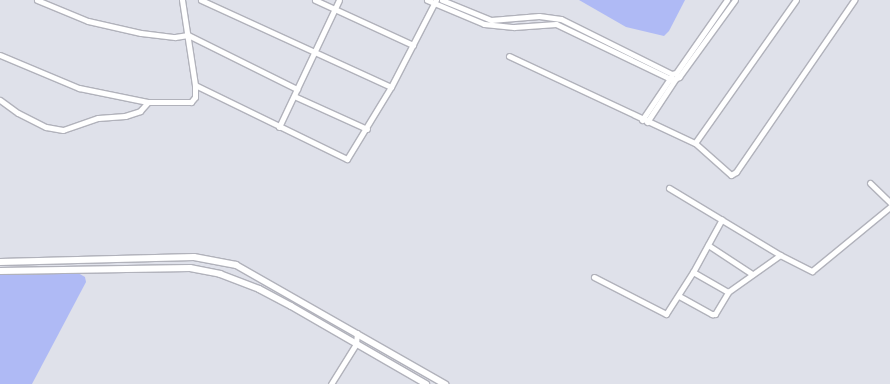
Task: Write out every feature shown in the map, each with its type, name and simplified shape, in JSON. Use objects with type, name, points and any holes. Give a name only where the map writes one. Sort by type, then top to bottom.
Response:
[{"type":"street","points":[[37,0],[88,21],[141,33],[175,37],[188,35],[298,89]]},
{"type":"street","points":[[0,55],[79,88],[148,102],[191,102],[195,97],[195,85],[182,0]]},
{"type":"street","points":[[201,0],[391,87]]},
{"type":"street","points":[[315,0],[413,45]]},
{"type":"street","points":[[279,127],[316,53],[339,0]]},
{"type":"street","points":[[427,0],[484,24],[514,28],[556,24],[674,77]]},
{"type":"street","points":[[442,0],[491,20],[539,16],[561,19],[674,77]]},
{"type":"street","points":[[644,121],[727,0]]},
{"type":"street","points":[[674,77],[735,0]]},
{"type":"street","points":[[694,143],[796,0]]},
{"type":"street","points":[[509,56],[694,143],[731,174],[736,172],[854,0]]},
{"type":"street","points":[[195,85],[348,159],[391,87],[435,2]]},
{"type":"street","points":[[294,96],[366,129]]},
{"type":"street","points":[[0,100],[18,113],[46,127],[63,130],[98,118],[125,116],[140,111],[148,102]]},
{"type":"street","points":[[870,183],[890,202]]},
{"type":"street","points":[[669,188],[780,255],[812,271],[890,207]]},
{"type":"street","points":[[594,277],[664,314],[668,312],[679,296],[722,219]]},
{"type":"street","points":[[708,246],[752,274]]},
{"type":"street","points":[[679,296],[712,314],[716,312],[728,292],[780,255]]},
{"type":"street","points":[[0,262],[194,257],[236,265],[445,384]]},
{"type":"street","points":[[0,271],[190,268],[220,274],[259,289],[426,384]]},
{"type":"street","points":[[693,272],[728,292]]},
{"type":"street","points":[[331,384],[356,344],[357,333]]},
{"type":"shaded area","points":[[579,0],[685,0],[669,31],[664,36],[626,27]]},
{"type":"shaded area","points":[[78,273],[85,277],[86,282],[32,384],[0,384],[0,275]]}]
